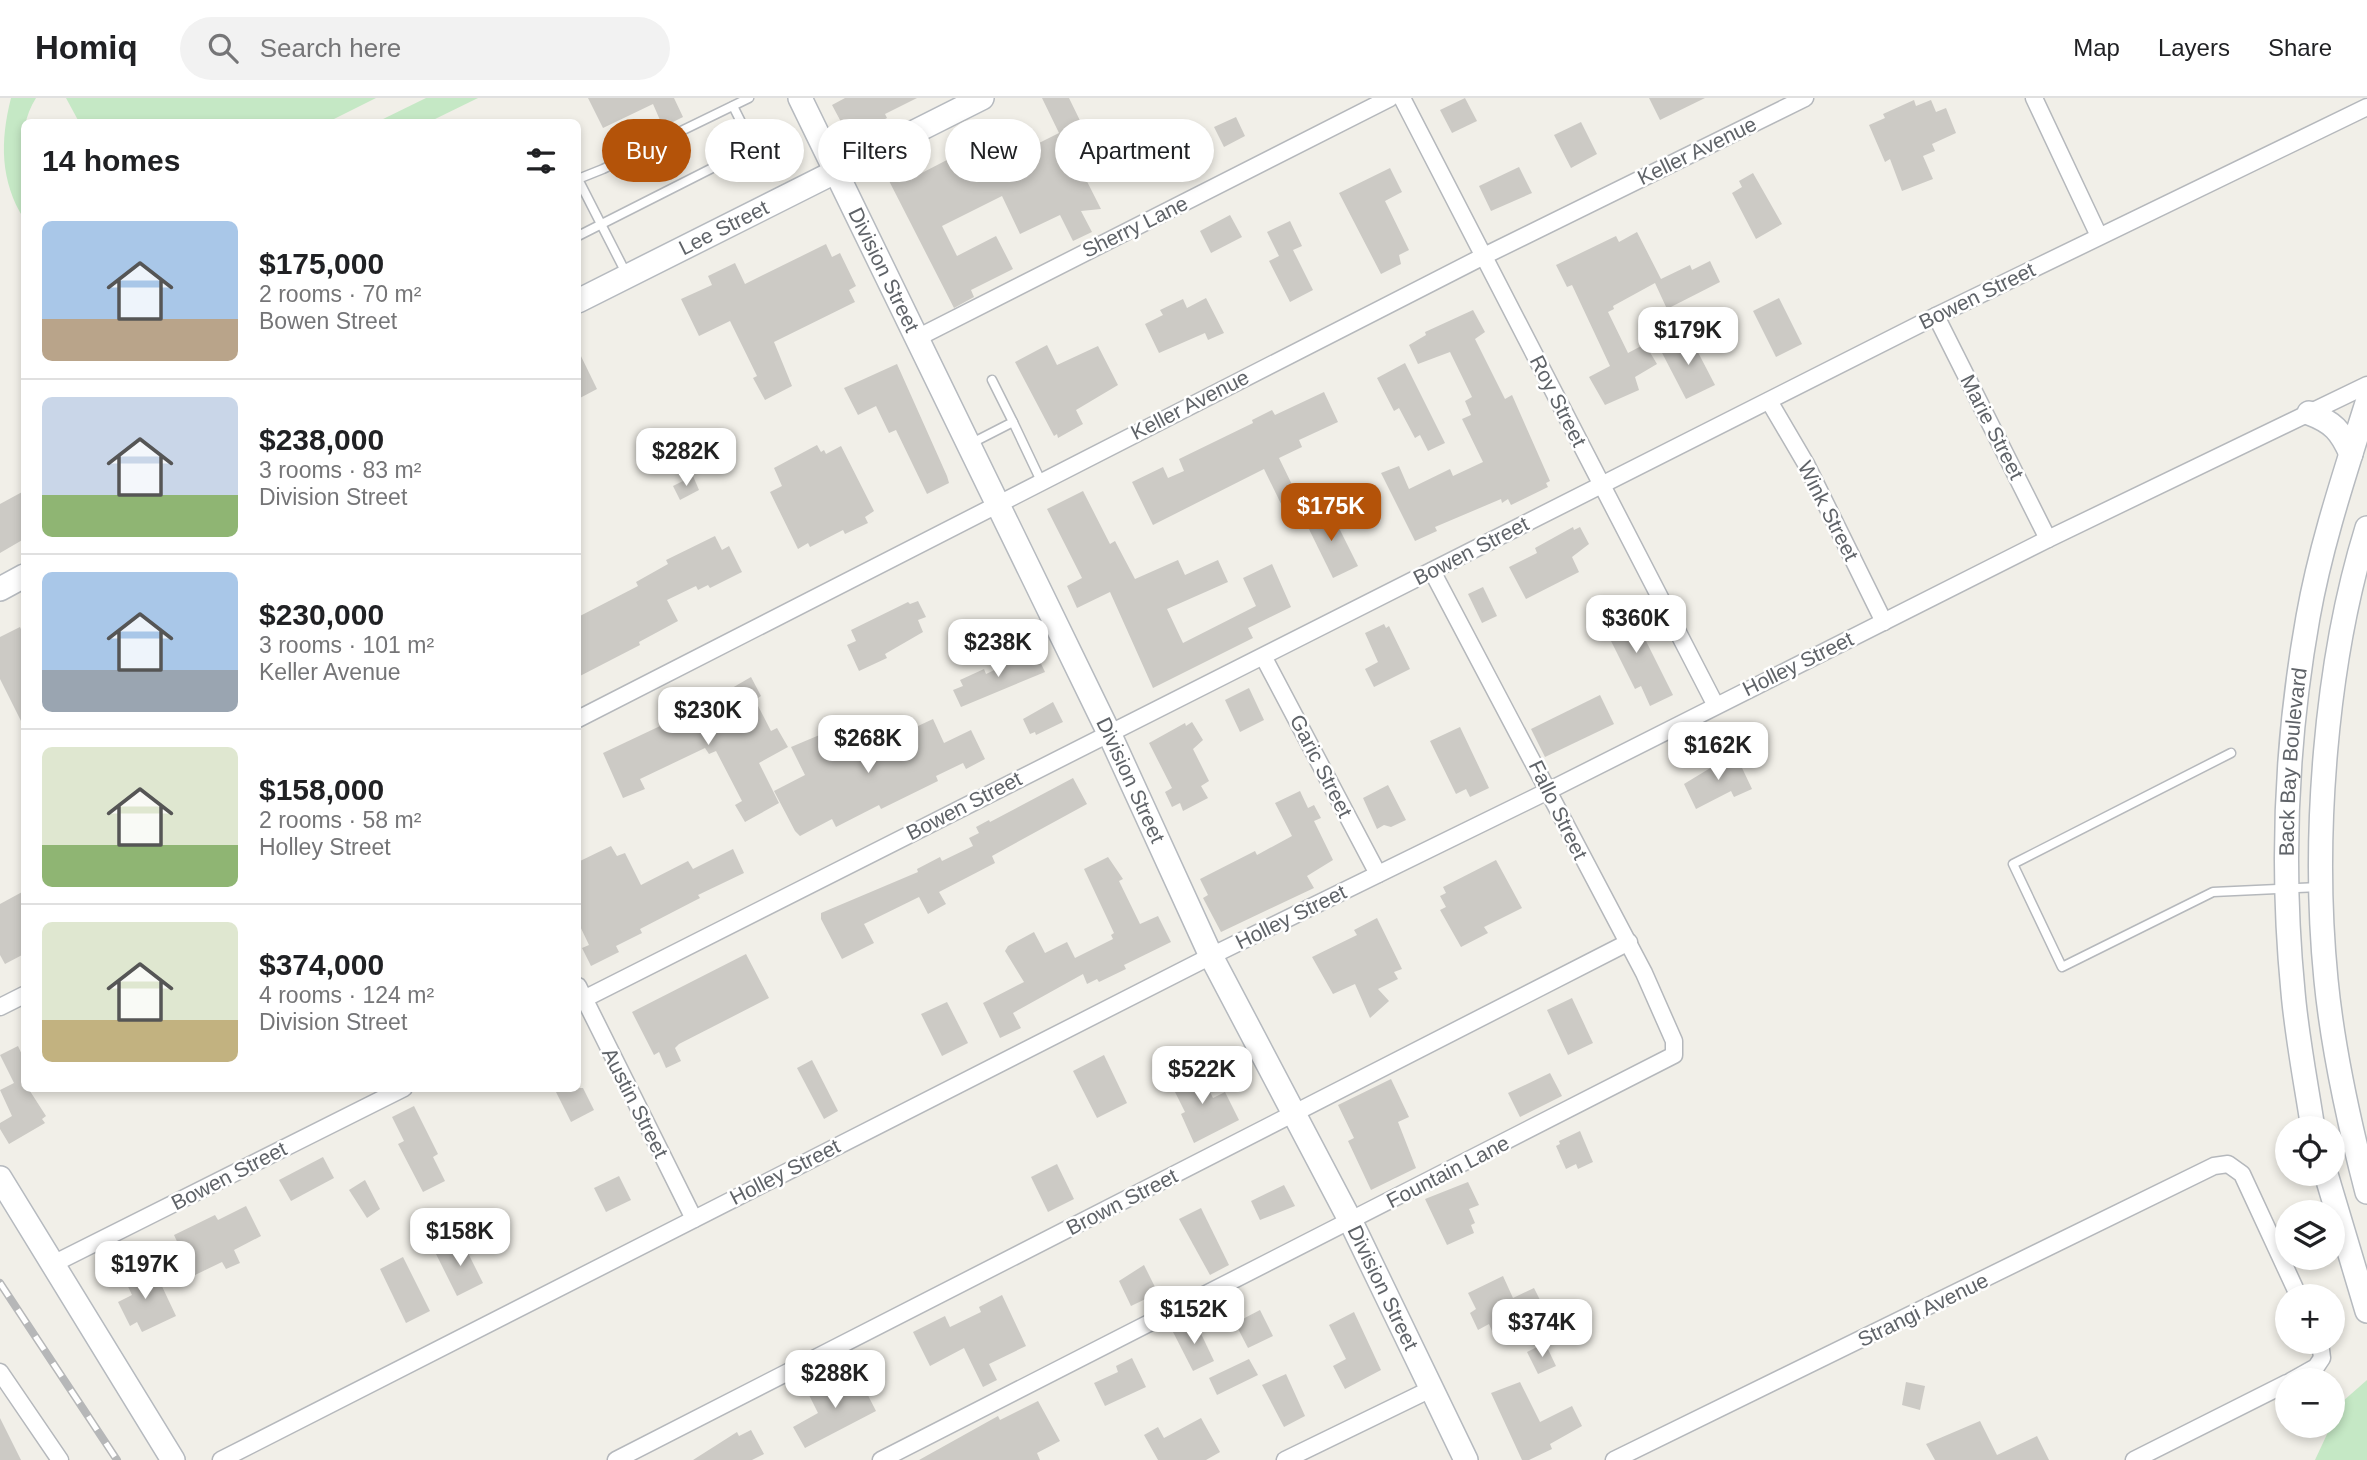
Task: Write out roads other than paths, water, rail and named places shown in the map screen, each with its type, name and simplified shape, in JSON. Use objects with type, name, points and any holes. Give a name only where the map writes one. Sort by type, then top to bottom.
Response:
[{"type":"main road","name":"Division Street","points":[[800,98],[818,135]]},
{"type":"main road","name":"Lee Street","points":[[931,124],[982,98]]},
{"type":"main road","name":"Lee Street","points":[[581,299],[818,181]]},
{"type":"main road","name":"Division Street","points":[[841,182],[1110,733],[1211,956],[1351,1222],[1466,1460]]},
{"type":"main road","name":"Back Bay Boulevard","points":[[2311,1116],[2293,992],[2288,887],[2290,786],[2296,699],[2308,615],[2330,522],[2367,403]]},
{"type":"main road","points":[[2309,413],[2334,424],[2341,432],[2351,454]]},
{"type":"main road","name":"Back Bay Boulevard","points":[[2367,528],[2346,614],[2332,694],[2322,848],[2326,979],[2348,1121],[2367,1192]]},
{"type":"main road","points":[[0,589],[21,578]]},
{"type":"main road","points":[[0,1178],[173,1460]]},
{"type":"main road","points":[[2330,1186],[2367,1311]]},
{"type":"street","name":"Sherry Lane","points":[[918,338],[1390,98]]},
{"type":"street","name":"Roy Street","points":[[1402,98],[1715,704]]},
{"type":"street","name":"Keller Avenue","points":[[581,717],[1484,256],[1805,98]]},
{"type":"street","points":[[2034,98],[2099,236]]},
{"type":"street","name":"Bowen Street","points":[[581,996],[1264,658],[1936,316],[2367,107]]},
{"type":"street","name":"Marie Street","points":[[1936,316],[2048,539]]},
{"type":"street","name":"Holley Street","points":[[221,1460],[1211,956],[1550,790],[1715,704],[2048,539],[2367,385]]},
{"type":"street","name":"Wink Street","points":[[1769,401],[1806,464],[1884,622]]},
{"type":"street","name":"Fallo Street","points":[[1432,571],[1550,790],[1588,870],[1600,883],[1674,1041],[1675,1052]]},
{"type":"street","name":"Garic Street","points":[[1264,658],[1378,874]]},
{"type":"street","name":"Brown Street","points":[[616,1460],[1629,942]]},
{"type":"street","points":[[0,1007],[21,996]]},
{"type":"street","name":"Austin Street","points":[[581,998],[694,1219]]},
{"type":"street","name":"Fountain Lane","points":[[881,1460],[1667,1060],[1675,1052]]},
{"type":"street","name":"Bowen Street","points":[[53,1264],[396,1092]]},
{"type":"street","name":"Strangi Avenue","points":[[1614,1460],[2214,1166],[2231,1166],[2242,1174],[2293,1284]]},
{"type":"street","points":[[0,1372],[60,1460]]},
{"type":"street","points":[[1285,1460],[1433,1388]]},
{"type":"street","points":[[2134,1460],[2275,1389]]},
{"type":"lane","points":[[581,178],[749,98]]},
{"type":"lane","points":[[581,235],[742,153],[747,134],[733,106]]},
{"type":"lane","points":[[581,185],[627,276]]},
{"type":"lane","points":[[992,380],[1041,481]]},
{"type":"lane","points":[[970,444],[1013,422]]},
{"type":"lane","points":[[2231,753],[2012,864],[2062,967],[2213,892],[2323,887]]},
{"type":"railway","points":[[0,1283],[117,1460]]}]
